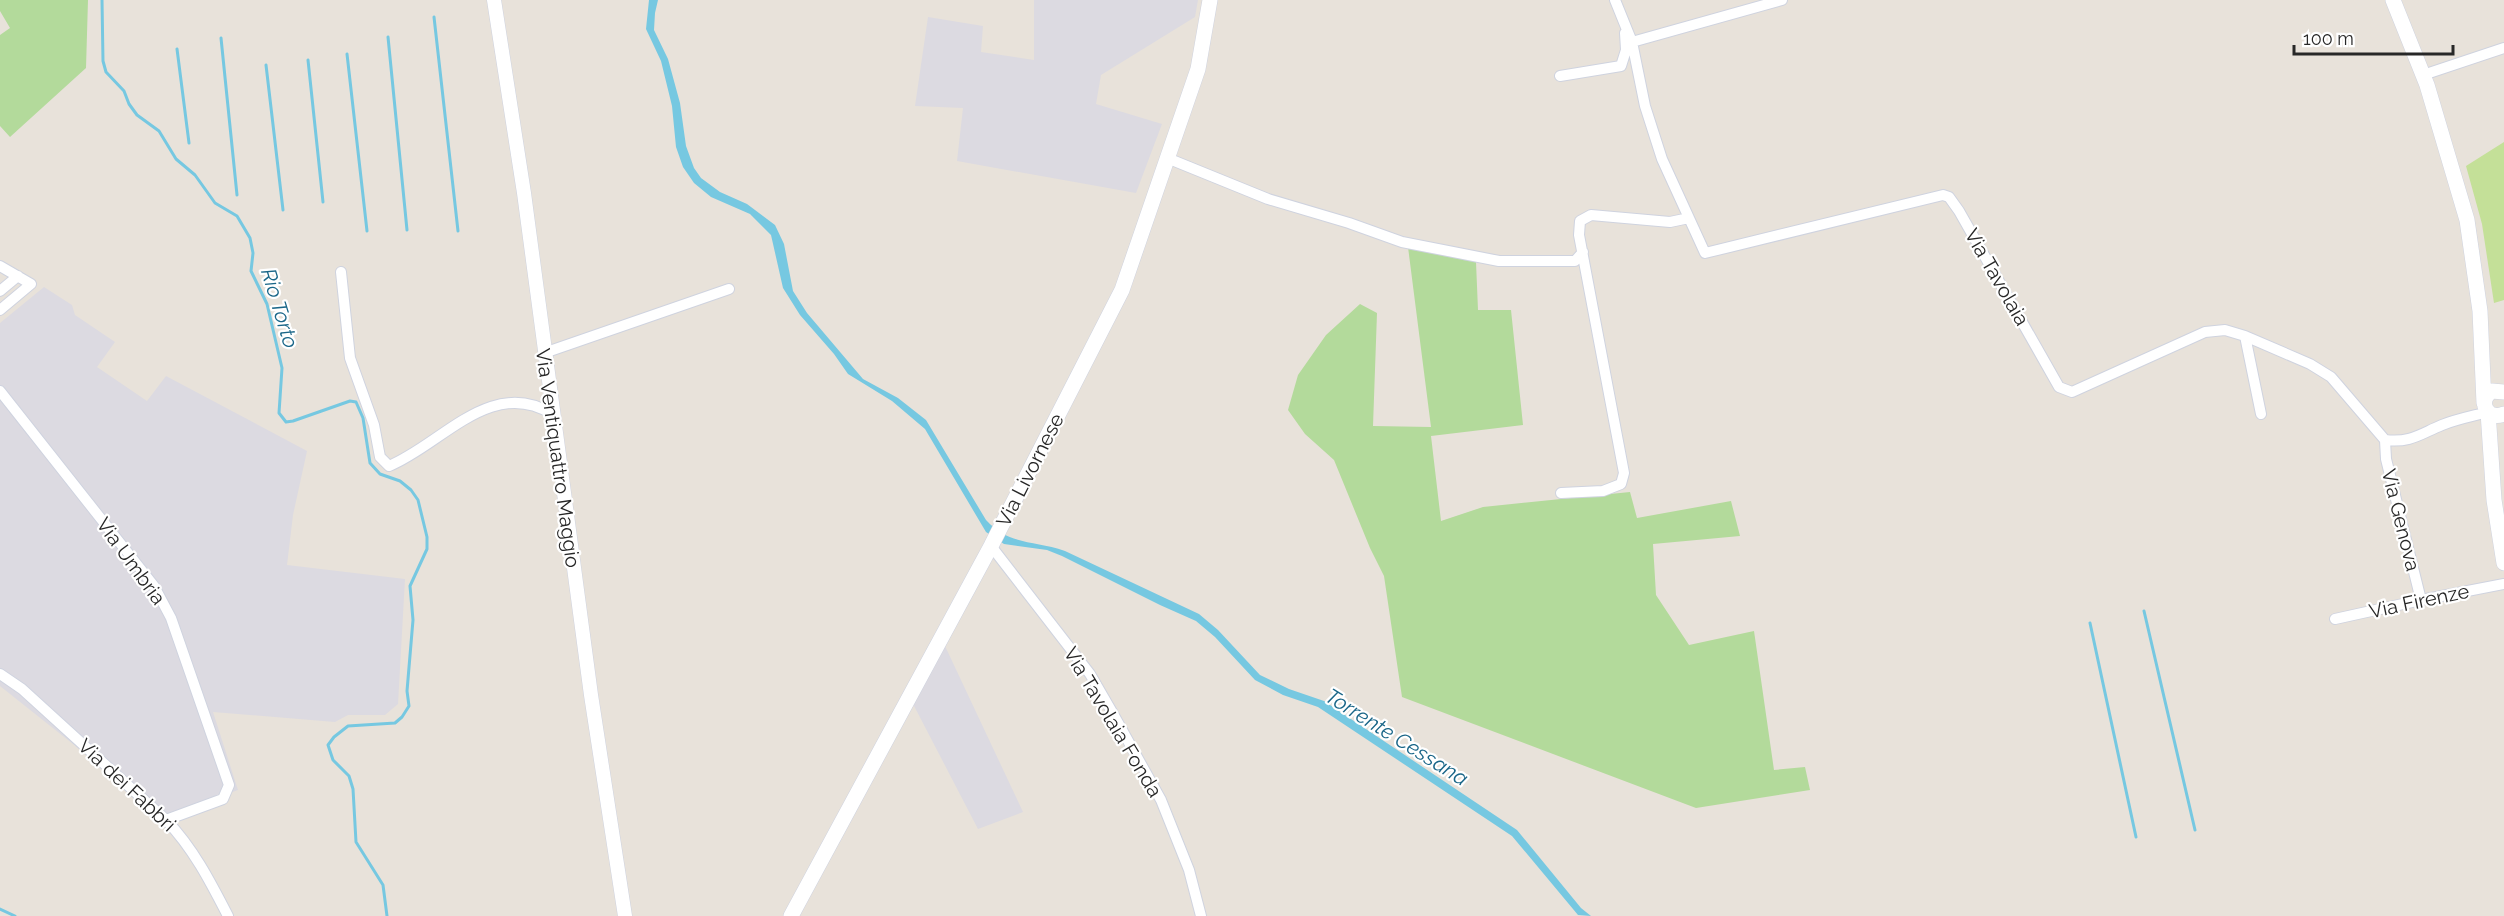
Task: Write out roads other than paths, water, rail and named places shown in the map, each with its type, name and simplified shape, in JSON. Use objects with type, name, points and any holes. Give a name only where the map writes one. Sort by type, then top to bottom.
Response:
[{"type":"main road","name":"Via Livornese","points":[[790,916],[992,544],[1122,290],[1198,69],[1210,0]]},
{"type":"main road","points":[[2393,0],[2423,75],[2467,220],[2482,346],[2494,411],[2494,455],[2504,563]]},
{"type":"main road","points":[[2482,346],[2492,378],[2502,392]]},
{"type":"main road","points":[[2494,411],[2489,393],[2502,392]]},
{"type":"street","name":"Via Ventiquattro Maggio","points":[[494,0],[524,193],[552,414],[625,916]]},
{"type":"street","name":"Via Tavolaia","points":[[1615,0],[1632,42],[1644,106],[1662,159],[1705,253],[1943,195],[1949,197],[2059,387],[2072,392],[2205,332],[2225,330],[2246,336],[2310,364],[2331,377],[2385,440]]},
{"type":"street","points":[[1632,42],[1782,0]]},
{"type":"street","points":[[1560,76],[1621,66],[1626,50],[1625,25]]},
{"type":"street","points":[[2423,75],[2504,48]]},
{"type":"street","points":[[1167,158],[1259,196],[1349,223],[1402,242],[1499,261],[1575,261],[1583,252]]},
{"type":"street","points":[[1561,493],[1603,491],[1621,484],[1624,473],[1578,227],[1580,220],[1585,216],[1670,222],[1689,218]]},
{"type":"street","points":[[0,267],[32,284],[0,310]]},
{"type":"street","points":[[341,272],[350,358],[374,425],[380,458],[389,466],[406,459],[452,426],[488,407],[513,402],[539,406],[552,414]]},
{"type":"street","points":[[0,291],[18,276]]},
{"type":"street","points":[[544,352],[729,289]]},
{"type":"street","points":[[2246,336],[2261,414]]},
{"type":"street","name":"Via Umbria","points":[[0,391],[154,586],[171,618],[229,785],[223,799],[166,820]]},
{"type":"street","points":[[2385,440],[2402,442],[2444,424],[2494,411]]},
{"type":"street","name":"Via Genova","points":[[2385,440],[2386,459],[2421,600]]},
{"type":"street","name":"Via Tavolaia Fonda","points":[[992,544],[1090,674],[1112,712],[1161,800],[1189,870],[1201,916]]},
{"type":"street","name":"Via Firenze","points":[[2335,619],[2504,584]]},
{"type":"street","name":"Via dei Fabbri","points":[[0,674],[22,689],[184,839],[209,879],[228,916]]},
{"type":"water","points":[[649,0],[658,0],[654,30],[668,59],[680,103],[686,146],[694,168],[701,178],[720,192],[747,204],[775,225],[784,244],[793,291],[807,313],[863,379],[898,398],[926,420],[986,520],[1013,538],[1065,551],[1199,614],[1218,630],[1260,675],[1289,689],[1324,701],[1517,830],[1581,908],[1591,916],[1578,915],[1512,836],[1318,707],[1283,695],[1255,680],[1215,637],[1196,621],[1062,556],[1047,550],[1004,544],[986,532],[925,429],[892,401],[848,374],[800,315],[783,288],[771,235],[750,214],[711,197],[694,183],[683,167],[676,147],[672,106],[661,61],[646,29]]},
{"type":"waterway","name":"Rio Torto","points":[[102,0],[103,61],[106,72],[124,91],[137,115],[159,131],[176,159],[195,175],[215,203],[237,216],[250,238],[253,253],[251,271],[267,304],[282,368],[279,413],[286,422],[350,401],[356,402],[363,418],[370,463],[380,474],[400,481],[418,500],[427,537],[427,549],[410,586],[413,620],[407,691],[409,706],[395,723],[348,726],[328,745],[333,760],[349,776],[353,789],[356,842],[383,885],[387,916]]},
{"type":"waterway","points":[[434,17],[458,231]]},
{"type":"waterway","points":[[388,37],[407,230]]},
{"type":"waterway","points":[[221,38],[237,195]]},
{"type":"waterway","points":[[177,49],[189,143]]},
{"type":"waterway","points":[[347,54],[367,231]]},
{"type":"waterway","points":[[308,60],[323,202]]},
{"type":"waterway","points":[[266,65],[283,210]]},
{"type":"waterway","points":[[2144,611],[2195,830]]},
{"type":"waterway","points":[[2090,623],[2136,837]]},
{"type":"waterway","points":[[0,909],[15,916]]},
{"type":"water label","name":"Torrente Cessana","points":[[1397,737]]}]
